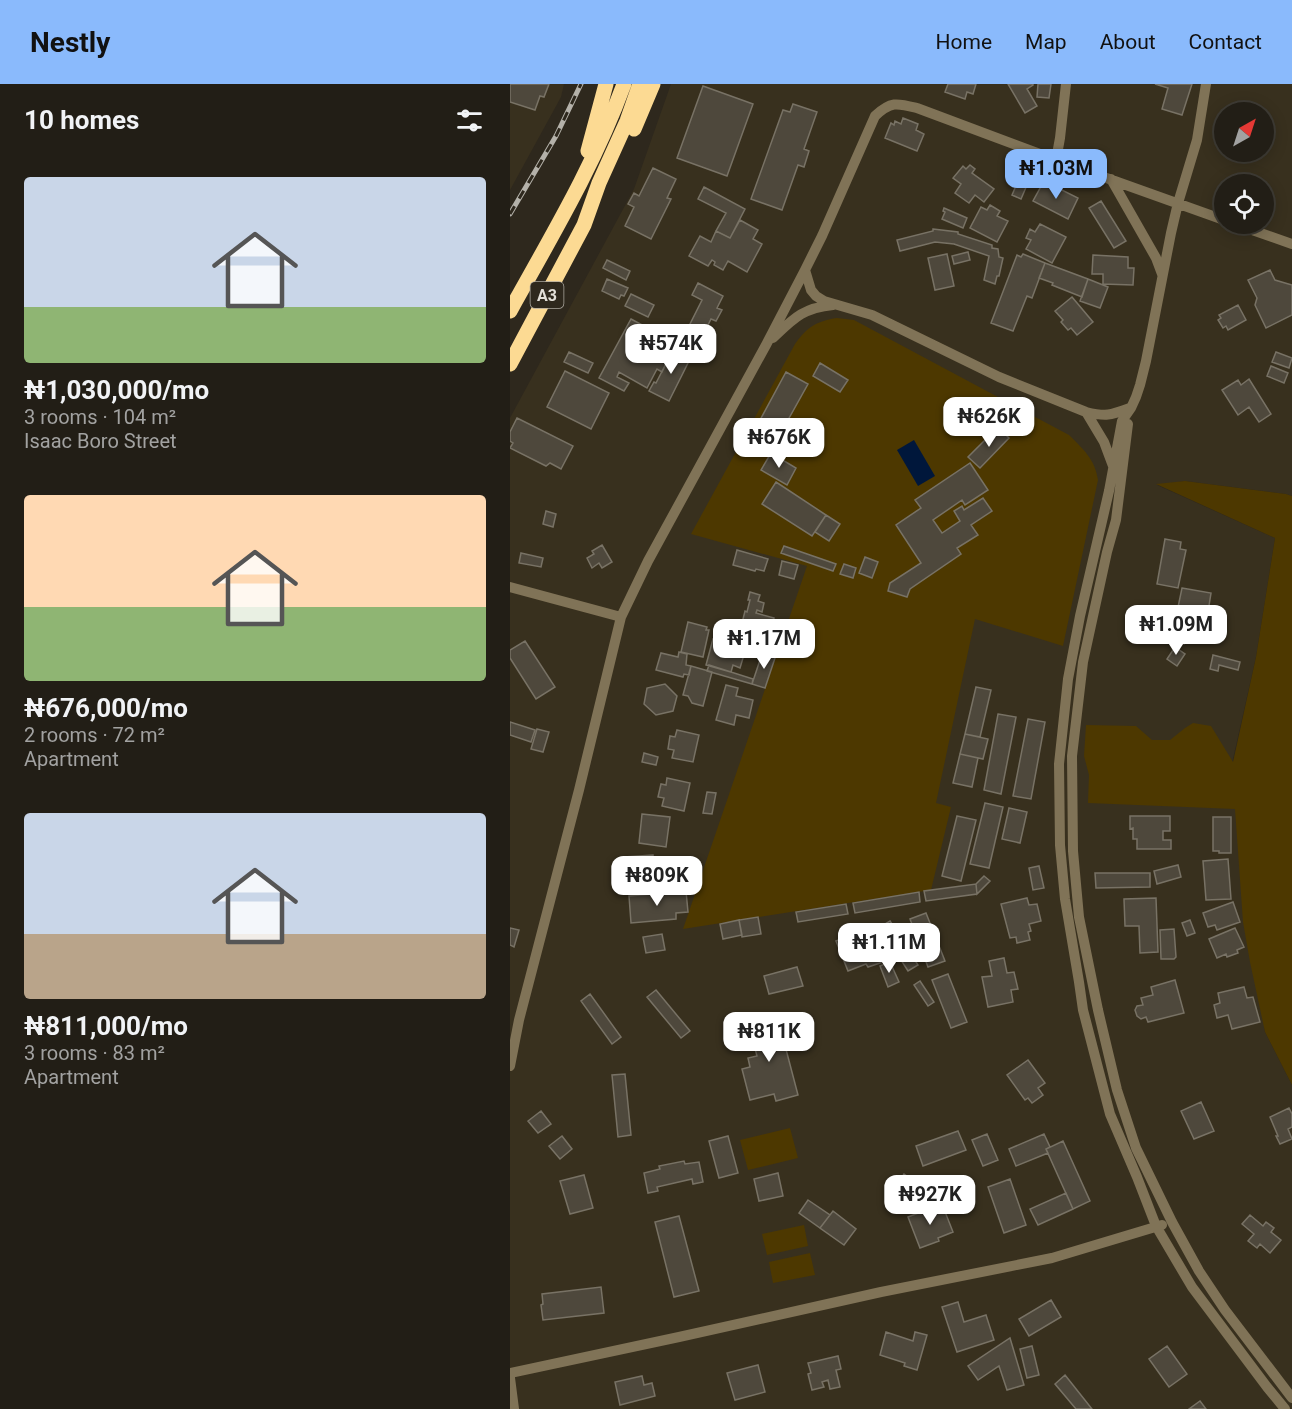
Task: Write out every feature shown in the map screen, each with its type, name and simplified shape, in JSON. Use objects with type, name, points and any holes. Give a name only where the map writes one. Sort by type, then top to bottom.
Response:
[{"type":"highway","points":[[576,191],[606,84]]},
{"type":"highway","name":"A3","points":[[510,311],[600,145],[624,84]]},
{"type":"highway","name":"A3","points":[[510,364],[584,225],[640,84]]},
{"type":"highway","points":[[584,225],[633,130],[653,84]]},
{"type":"street","points":[[1056,160],[1066,84]]},
{"type":"street","points":[[1206,84],[1197,140],[1178,203],[1146,361],[1131,408],[1122,421],[1094,560],[1082,606],[1068,679],[1059,764],[1060,845],[1065,899],[1083,1010],[1110,1114],[1156,1226],[1192,1287],[1285,1409]]},
{"type":"street","points":[[510,1066],[519,1020],[621,617],[659,541],[805,270],[874,116],[890,104],[900,103],[917,108],[1214,216]]},
{"type":"street","points":[[1111,179],[1156,258],[1162,276]]},
{"type":"street","points":[[1264,234],[1292,244]]},
{"type":"street","points":[[805,270],[811,290],[824,301],[872,315],[999,377],[1101,416],[1131,408]]},
{"type":"street","points":[[766,345],[802,313],[816,307],[837,305]]},
{"type":"street","points":[[1131,408],[1116,520],[1083,662],[1072,756],[1073,851],[1079,917],[1117,1090],[1136,1148],[1199,1271],[1225,1310],[1292,1398]]},
{"type":"street","points":[[1086,412],[1104,442],[1113,468]]},
{"type":"street","points":[[510,587],[621,617]]},
{"type":"street","points":[[510,1373],[881,1292],[1052,1258],[1172,1222]]},
{"type":"street","points":[[510,1378],[514,1409]]},
{"type":"shaded area","points":[[510,84],[564,84],[561,97],[510,190]]},
{"type":"shaded area","points":[[671,84],[1292,84],[1292,496],[1185,481],[1157,485],[1275,538],[1256,657],[1232,763],[1265,1032],[1292,1085],[1292,1409],[510,1409],[510,418],[634,189]]},
{"type":"shaded area","points":[[837,318],[854,320],[1069,435],[1088,455],[1098,480],[1063,646],[975,619],[936,803],[951,807],[931,890],[683,929],[807,566],[691,534],[795,344],[813,326]]},
{"type":"shaded area","points":[[1185,481],[1292,496],[1292,1085],[1265,1032],[1250,962],[1243,922],[1235,809],[1088,803],[1089,775],[1084,756],[1086,725],[1136,726],[1152,740],[1170,740],[1193,723],[1211,726],[1233,762],[1256,657],[1275,538],[1156,484]]},
{"type":"shaded area","points":[[790,1128],[798,1158],[748,1170],[740,1140]]},
{"type":"shaded area","points":[[804,1225],[808,1246],[767,1255],[762,1234]]},
{"type":"shaded area","points":[[810,1253],[815,1275],[773,1283],[769,1262]]},
{"type":"water","points":[[914,440],[935,476],[918,486],[897,450]]},
{"type":"building","points":[[510,84],[549,84],[544,97],[540,96],[535,110],[510,102]]},
{"type":"building","points":[[948,84],[976,84],[973,94],[967,92],[965,99],[945,92]]},
{"type":"building","points":[[1008,84],[1033,84],[1027,89],[1037,106],[1025,113]]},
{"type":"building","points":[[1038,84],[1051,84],[1049,98],[1037,97]]},
{"type":"building","points":[[1155,84],[1192,84],[1182,115],[1162,109],[1168,88]]},
{"type":"building","points":[[703,86],[753,104],[727,176],[677,158]]},
{"type":"building","points":[[793,104],[817,112],[804,149],[809,151],[804,167],[798,165],[782,210],[751,199],[783,110],[790,112]]},
{"type":"building","points":[[903,118],[918,124],[916,130],[924,134],[917,151],[885,138],[891,123],[894,125],[895,121],[901,124]]},
{"type":"building","points":[[970,165],[975,169],[972,173],[994,189],[984,202],[975,195],[969,203],[955,193],[961,184],[953,178],[963,166],[966,169]]},
{"type":"building","points":[[1024,167],[1033,171],[1021,199],[1012,195]]},
{"type":"building","points":[[653,168],[676,179],[667,198],[671,199],[651,239],[625,226],[634,207],[628,204],[634,193],[639,196]]},
{"type":"building","points":[[1044,181],[1078,198],[1068,219],[1033,201]]},
{"type":"building","points":[[704,187],[745,209],[730,238],[716,231],[726,213],[698,199]]},
{"type":"building","points":[[1101,201],[1126,241],[1114,248],[1089,208]]},
{"type":"building","points":[[990,205],[1000,211],[997,216],[1008,221],[997,242],[970,228],[981,207],[987,210]]},
{"type":"building","points":[[944,208],[967,218],[963,228],[942,219]]},
{"type":"building","points":[[740,220],[758,230],[753,239],[762,244],[747,272],[728,261],[723,270],[714,265],[715,262],[712,260],[708,266],[689,256],[700,236],[711,242],[716,231],[730,238]]},
{"type":"building","points":[[1040,224],[1066,237],[1052,263],[1026,249],[1031,240],[1026,238],[1030,229],[1035,232]]},
{"type":"building","points":[[933,229],[958,232],[958,234],[998,249],[999,257],[1003,258],[995,284],[984,280],[989,256],[954,244],[935,242],[900,251],[897,240],[933,231]]},
{"type":"building","points":[[968,252],[970,260],[954,264],[952,256]]},
{"type":"building","points":[[947,254],[954,286],[935,290],[928,258]]},
{"type":"building","points":[[1023,254],[1045,263],[1032,298],[1027,296],[1013,331],[991,323],[1017,255],[1021,257]]},
{"type":"building","points":[[1093,255],[1128,257],[1128,268],[1134,268],[1133,285],[1103,284],[1103,274],[1092,274]]},
{"type":"building","points":[[607,260],[630,271],[626,280],[603,268]]},
{"type":"building","points":[[1045,263],[1088,279],[1082,297],[1039,278]]},
{"type":"building","points":[[1270,270],[1275,280],[1292,285],[1292,315],[1266,328],[1255,305],[1257,298],[1248,280]]},
{"type":"building","points":[[607,279],[628,288],[624,296],[621,295],[619,299],[602,291]]},
{"type":"building","points":[[1088,279],[1108,287],[1100,308],[1080,301]]},
{"type":"building","points":[[698,283],[723,296],[717,308],[722,310],[716,321],[711,319],[705,331],[700,329],[694,341],[684,336],[702,300],[692,295]]},
{"type":"building","points":[[631,294],[654,305],[648,317],[625,306]]},
{"type":"building","points":[[1072,297],[1093,322],[1077,335],[1071,328],[1068,330],[1055,311]]},
{"type":"building","points":[[1238,305],[1246,320],[1228,330],[1226,326],[1223,328],[1218,320],[1221,318],[1219,315]]},
{"type":"building","points":[[631,319],[672,341],[667,349],[672,352],[662,372],[657,369],[647,388],[619,372],[617,377],[629,383],[624,391],[599,378]]},
{"type":"building","points":[[675,337],[694,347],[690,355],[671,345]]},
{"type":"building","points":[[674,348],[691,357],[669,401],[649,391],[654,382],[656,383]]},
{"type":"building","points":[[569,352],[593,363],[588,373],[564,362]]},
{"type":"building","points":[[1276,352],[1292,358],[1289,368],[1272,362]]},
{"type":"building","points":[[820,363],[848,380],[840,392],[813,376]]},
{"type":"building","points":[[1271,366],[1288,373],[1284,383],[1267,376]]},
{"type":"building","points":[[565,371],[609,393],[591,429],[547,407]]},
{"type":"building","points":[[786,372],[808,384],[774,445],[753,433]]},
{"type":"building","points":[[1249,379],[1271,414],[1259,422],[1249,407],[1238,415],[1222,390],[1238,380],[1241,385]]},
{"type":"building","points":[[517,418],[573,446],[561,469],[550,463],[546,466],[510,448],[513,443],[510,441],[510,432]]},
{"type":"building","points":[[998,427],[1009,438],[980,468],[968,457]]},
{"type":"building","points":[[771,453],[796,468],[787,485],[761,470]]},
{"type":"building","points":[[970,463],[988,490],[965,505],[962,500],[933,520],[942,533],[960,521],[954,511],[962,506],[964,510],[983,498],[992,511],[971,525],[978,535],[957,548],[961,554],[910,589],[907,597],[888,591],[890,583],[921,563],[896,525],[921,508],[915,500]]},
{"type":"building","points":[[776,482],[826,515],[812,536],[762,504]]},
{"type":"building","points":[[546,511],[556,514],[553,527],[543,524]]},
{"type":"building","points":[[826,515],[840,524],[829,541],[815,532]]},
{"type":"building","points":[[1165,539],[1181,542],[1180,549],[1186,550],[1178,588],[1157,584]]},
{"type":"building","points":[[602,545],[612,562],[602,568],[599,563],[592,568],[587,558],[594,554],[592,551]]},
{"type":"building","points":[[784,546],[836,564],[833,571],[781,553]]},
{"type":"building","points":[[737,550],[768,559],[764,571],[733,565]]},
{"type":"building","points":[[521,553],[543,558],[541,567],[519,563]]},
{"type":"building","points":[[865,557],[878,562],[872,578],[859,573]]},
{"type":"building","points":[[782,561],[798,565],[794,579],[779,575]]},
{"type":"building","points":[[844,564],[856,568],[853,578],[840,574]]},
{"type":"building","points":[[1182,588],[1211,593],[1207,618],[1177,612]]},
{"type":"building","points":[[750,592],[760,595],[758,601],[764,603],[762,612],[757,610],[756,613],[774,618],[770,631],[742,623],[745,611],[747,612]]},
{"type":"building","points":[[688,622],[707,627],[706,630],[709,630],[703,657],[681,652]]},
{"type":"building","points":[[1151,628],[1186,634],[1184,644],[1149,638]]},
{"type":"building","points":[[713,639],[746,648],[740,668],[733,665],[731,672],[706,665]]},
{"type":"building","points":[[525,641],[555,687],[536,699],[510,658],[510,650]]},
{"type":"building","points":[[1175,647],[1185,654],[1177,666],[1167,659]]},
{"type":"building","points":[[763,651],[776,655],[765,688],[752,684]]},
{"type":"building","points":[[679,652],[687,654],[686,665],[691,666],[689,675],[684,674],[683,677],[656,670],[661,653],[678,657]]},
{"type":"building","points":[[1213,655],[1240,662],[1238,670],[1219,665],[1218,671],[1210,669]]},
{"type":"building","points":[[709,665],[753,679],[752,684],[707,671]]},
{"type":"building","points":[[691,666],[712,672],[703,706],[692,703],[688,696],[683,695]]},
{"type":"building","points":[[665,684],[677,696],[673,711],[656,715],[644,704],[647,688]]},
{"type":"building","points":[[726,685],[738,688],[736,696],[753,700],[749,718],[736,715],[734,725],[716,720]]},
{"type":"building","points":[[976,687],[991,690],[980,737],[965,734]]},
{"type":"building","points":[[998,714],[1016,717],[1001,794],[984,790]]},
{"type":"building","points":[[1028,719],[1045,722],[1031,799],[1013,796]]},
{"type":"building","points":[[510,722],[535,730],[531,742],[510,735]]},
{"type":"building","points":[[537,729],[549,732],[543,752],[531,749]]},
{"type":"building","points":[[677,730],[699,735],[693,762],[672,758],[674,750],[668,749],[670,736],[675,737]]},
{"type":"building","points":[[965,734],[988,739],[983,759],[960,754]]},
{"type":"building","points":[[644,753],[658,757],[656,765],[642,762]]},
{"type":"building","points":[[960,754],[978,758],[972,787],[953,783]]},
{"type":"building","points":[[667,778],[690,783],[684,811],[662,806],[664,798],[658,797],[661,784],[666,785]]},
{"type":"building","points":[[707,792],[716,793],[712,814],[703,813]]},
{"type":"building","points":[[985,803],[1003,807],[989,868],[970,864]]},
{"type":"building","points":[[1009,808],[1027,812],[1020,843],[1002,839]]},
{"type":"building","points":[[642,814],[670,817],[666,847],[639,843]]},
{"type":"building","points":[[957,816],[976,820],[961,881],[942,876]]},
{"type":"building","points":[[1130,816],[1170,816],[1170,831],[1163,831],[1163,840],[1171,840],[1171,849],[1137,849],[1137,839],[1133,839],[1133,828],[1130,829]]},
{"type":"building","points":[[1213,817],[1231,817],[1231,853],[1213,851]]},
{"type":"building","points":[[653,855],[655,886],[626,888],[624,857]]},
{"type":"building","points":[[1228,859],[1231,899],[1206,900],[1203,861]]},
{"type":"building","points":[[1178,865],[1181,877],[1157,884],[1154,871]]},
{"type":"building","points":[[1039,866],[1044,888],[1033,890],[1029,868]]},
{"type":"building","points":[[1095,873],[1150,873],[1150,887],[1096,888]]},
{"type":"building","points":[[984,876],[990,881],[977,894],[976,884]]},
{"type":"building","points":[[976,884],[977,894],[926,901],[924,891]]},
{"type":"building","points":[[686,891],[688,912],[676,913],[676,919],[631,923],[629,896]]},
{"type":"building","points":[[919,892],[920,902],[855,913],[853,903]]},
{"type":"building","points":[[1027,898],[1029,905],[1037,904],[1041,921],[1029,924],[1030,940],[1017,943],[1016,937],[1010,938],[1001,904]]},
{"type":"building","points":[[1156,898],[1158,952],[1140,953],[1139,926],[1125,926],[1124,899]]},
{"type":"building","points":[[1233,902],[1240,922],[1217,930],[1215,925],[1208,927],[1203,913]]},
{"type":"building","points":[[846,904],[848,914],[798,922],[796,912]]},
{"type":"building","points":[[926,913],[945,961],[928,967],[910,919]]},
{"type":"building","points":[[758,917],[761,934],[742,937],[739,920]]},
{"type":"building","points":[[739,920],[742,935],[723,939],[720,924]]},
{"type":"building","points":[[1190,920],[1195,933],[1187,936],[1182,923]]},
{"type":"building","points":[[890,921],[918,965],[908,971],[880,927]]},
{"type":"building","points":[[510,928],[519,930],[514,947],[510,945]]},
{"type":"building","points":[[870,928],[883,962],[868,967],[866,964],[848,971],[836,941]]},
{"type":"building","points":[[1235,928],[1244,947],[1237,950],[1238,953],[1227,957],[1226,954],[1217,958],[1209,939]]},
{"type":"building","points":[[1174,929],[1176,957],[1161,959],[1160,930]]},
{"type":"building","points":[[662,934],[665,950],[646,953],[643,937]]},
{"type":"building","points":[[1004,958],[1007,973],[1014,972],[1018,989],[1011,990],[1013,1002],[988,1007],[982,977],[992,976],[989,961]]},
{"type":"building","points":[[890,962],[899,982],[888,987],[880,966]]},
{"type":"building","points":[[797,967],[803,986],[769,994],[764,976]]},
{"type":"building","points":[[948,974],[967,1022],[951,1028],[932,980]]},
{"type":"building","points":[[1175,980],[1184,1013],[1148,1022],[1146,1017],[1141,1019],[1137,1016],[1135,1010],[1137,1006],[1143,1005],[1141,998],[1153,995],[1151,987]]},
{"type":"building","points":[[920,981],[934,1002],[928,1006],[914,985]]},
{"type":"building","points":[[1244,987],[1247,998],[1253,997],[1260,1022],[1232,1029],[1228,1015],[1217,1018],[1214,1005],[1220,1003],[1218,993]]},
{"type":"building","points":[[656,990],[690,1031],[681,1038],[647,997]]},
{"type":"building","points":[[590,994],[621,1037],[612,1044],[581,1001]]},
{"type":"building","points":[[777,1015],[798,1095],[776,1101],[774,1094],[750,1100],[742,1069],[750,1067],[748,1058],[757,1056],[748,1022]]},
{"type":"building","points":[[1028,1060],[1045,1083],[1038,1088],[1043,1095],[1032,1103],[1028,1098],[1025,1100],[1007,1075]]},
{"type":"building","points":[[625,1074],[631,1135],[618,1137],[612,1075]]},
{"type":"building","points":[[1201,1102],[1214,1131],[1194,1139],[1181,1111]]},
{"type":"building","points":[[1289,1108],[1292,1114],[1292,1127],[1288,1129],[1292,1139],[1280,1144],[1270,1117]]},
{"type":"building","points":[[541,1111],[551,1124],[538,1133],[528,1121]]},
{"type":"building","points":[[958,1131],[966,1150],[923,1166],[916,1146]]},
{"type":"building","points":[[987,1134],[998,1160],[983,1166],[972,1140]]},
{"type":"building","points":[[1044,1134],[1050,1147],[1046,1149],[1048,1153],[1016,1166],[1009,1149]]},
{"type":"building","points":[[562,1136],[572,1149],[560,1159],[549,1146]]},
{"type":"building","points":[[728,1136],[738,1173],[719,1178],[709,1141]]},
{"type":"building","points":[[1063,1141],[1090,1201],[1073,1209],[1046,1149]]},
{"type":"building","points":[[684,1161],[685,1164],[699,1162],[703,1182],[693,1184],[692,1179],[657,1187],[658,1191],[648,1193],[644,1173],[660,1169],[659,1166]]},
{"type":"building","points":[[778,1173],[783,1196],[759,1201],[754,1179]]},
{"type":"building","points":[[904,1174],[925,1189],[916,1202],[895,1187]]},
{"type":"building","points":[[584,1175],[593,1208],[570,1214],[560,1181]]},
{"type":"building","points":[[1010,1179],[1026,1225],[1004,1233],[988,1187]]},
{"type":"building","points":[[1066,1193],[1073,1209],[1038,1225],[1030,1209]]},
{"type":"building","points":[[808,1200],[830,1215],[820,1228],[799,1213]]},
{"type":"building","points":[[942,1204],[953,1232],[938,1238],[939,1241],[920,1248],[908,1217]]},
{"type":"building","points":[[833,1211],[856,1229],[844,1245],[820,1228]]},
{"type":"building","points":[[1250,1215],[1263,1226],[1266,1222],[1274,1228],[1271,1232],[1281,1240],[1270,1253],[1260,1244],[1257,1248],[1248,1241],[1254,1234],[1242,1224]]},
{"type":"building","points":[[679,1216],[699,1291],[674,1297],[655,1222]]},
{"type":"building","points":[[601,1287],[604,1313],[543,1320],[542,1294]]},
{"type":"building","points":[[1051,1300],[1061,1317],[1029,1336],[1019,1319]]},
{"type":"building","points":[[958,1302],[964,1322],[986,1315],[994,1340],[957,1352],[942,1307]]},
{"type":"building","points":[[886,1332],[913,1341],[915,1332],[927,1335],[917,1370],[904,1366],[905,1363],[880,1355]]},
{"type":"building","points":[[1010,1338],[1024,1385],[1007,1390],[999,1366],[978,1380],[968,1366]]},
{"type":"building","points":[[1032,1346],[1039,1375],[1027,1378],[1020,1349]]},
{"type":"building","points":[[1167,1346],[1187,1374],[1169,1387],[1149,1359]]},
{"type":"building","points":[[838,1356],[841,1369],[836,1370],[840,1387],[830,1389],[828,1380],[822,1382],[824,1387],[812,1390],[808,1363]]},
{"type":"building","points":[[758,1365],[765,1392],[735,1400],[727,1373]]},
{"type":"building","points":[[1065,1375],[1092,1409],[1076,1409],[1055,1384]]},
{"type":"building","points":[[642,1376],[644,1385],[652,1383],[655,1396],[620,1405],[615,1382]]},
{"type":"building","points":[[1200,1401],[1206,1409],[1189,1409]]},
{"type":"railway","points":[[510,214],[556,136],[581,84]]}]
